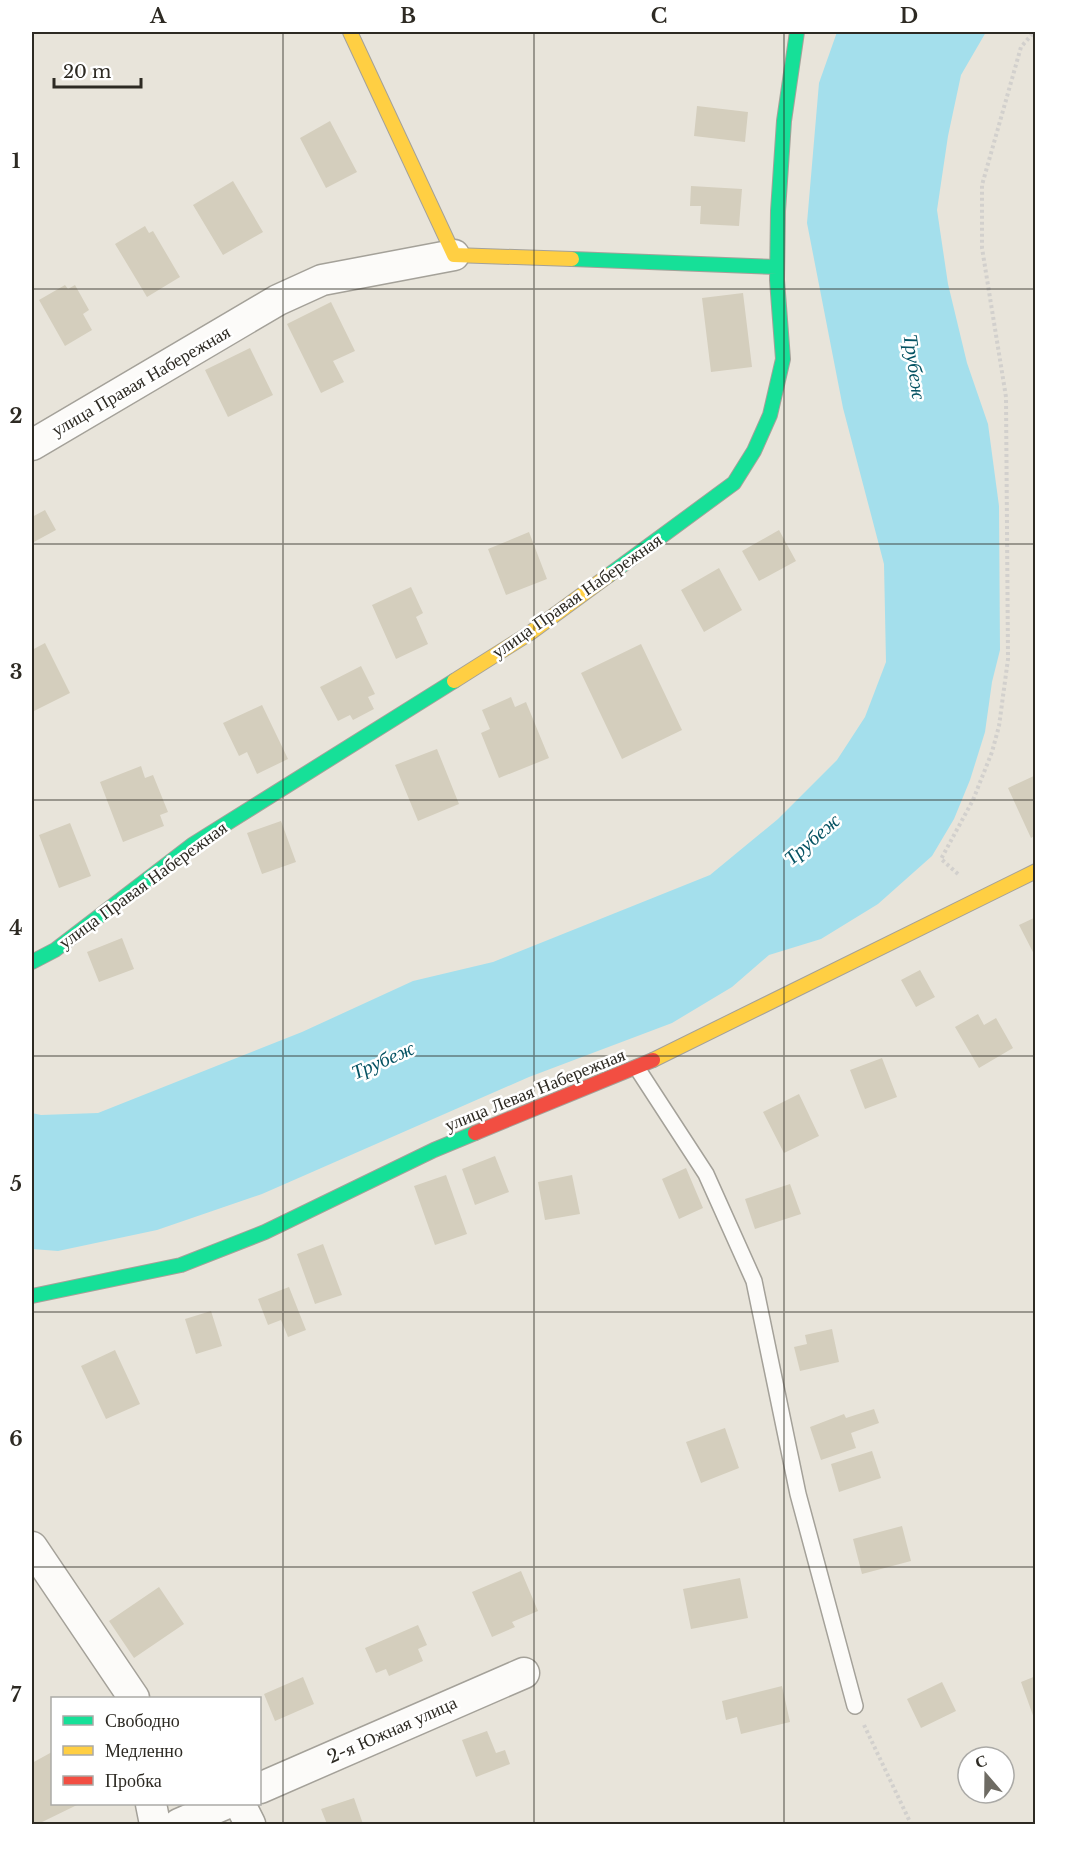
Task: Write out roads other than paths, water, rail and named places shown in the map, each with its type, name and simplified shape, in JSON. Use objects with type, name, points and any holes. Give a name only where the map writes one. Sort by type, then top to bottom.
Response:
[{"type":"street","points":[[350,32],[454,255],[777,267]]},
{"type":"street","name":"улица Правая Набережная","points":[[32,962],[55,950],[192,845],[530,633],[734,483],[750,462],[776,395],[783,367],[777,267],[784,106],[797,32]]},
{"type":"street","name":"улица Правая Набережная","points":[[32,445],[278,300],[322,280],[454,255]]},
{"type":"street","name":"улица Левая Набережная","points":[[32,1296],[181,1265],[265,1232],[434,1150],[637,1068],[973,904],[1035,871]]},
{"type":"street","points":[[32,1547],[132,1697]]},
{"type":"street","name":"2-я Южная улица","points":[[261,1788],[524,1673]]},
{"type":"street","points":[[152,1805],[155,1824]]},
{"type":"street","points":[[241,1805],[250,1824]]},
{"type":"street","points":[[178,1824],[214,1806]]},
{"type":"lane","points":[[637,1068],[706,1174],[754,1281],[798,1494],[855,1706]]},
{"type":"water","name":"Трубеж","points":[[837,32],[986,32],[961,75],[948,136],[937,210],[948,284],[967,363],[988,424],[999,506],[1000,650],[992,682],[985,732],[970,780],[954,819],[932,856],[878,904],[821,939],[769,955],[732,987],[672,1023],[529,1077],[262,1194],[157,1230],[58,1251],[32,1249],[32,1113],[41,1115],[98,1113],[302,1032],[413,981],[493,962],[710,875],[778,819],[837,760],[865,717],[886,662],[884,564],[843,408],[807,223],[819,83]]}]
